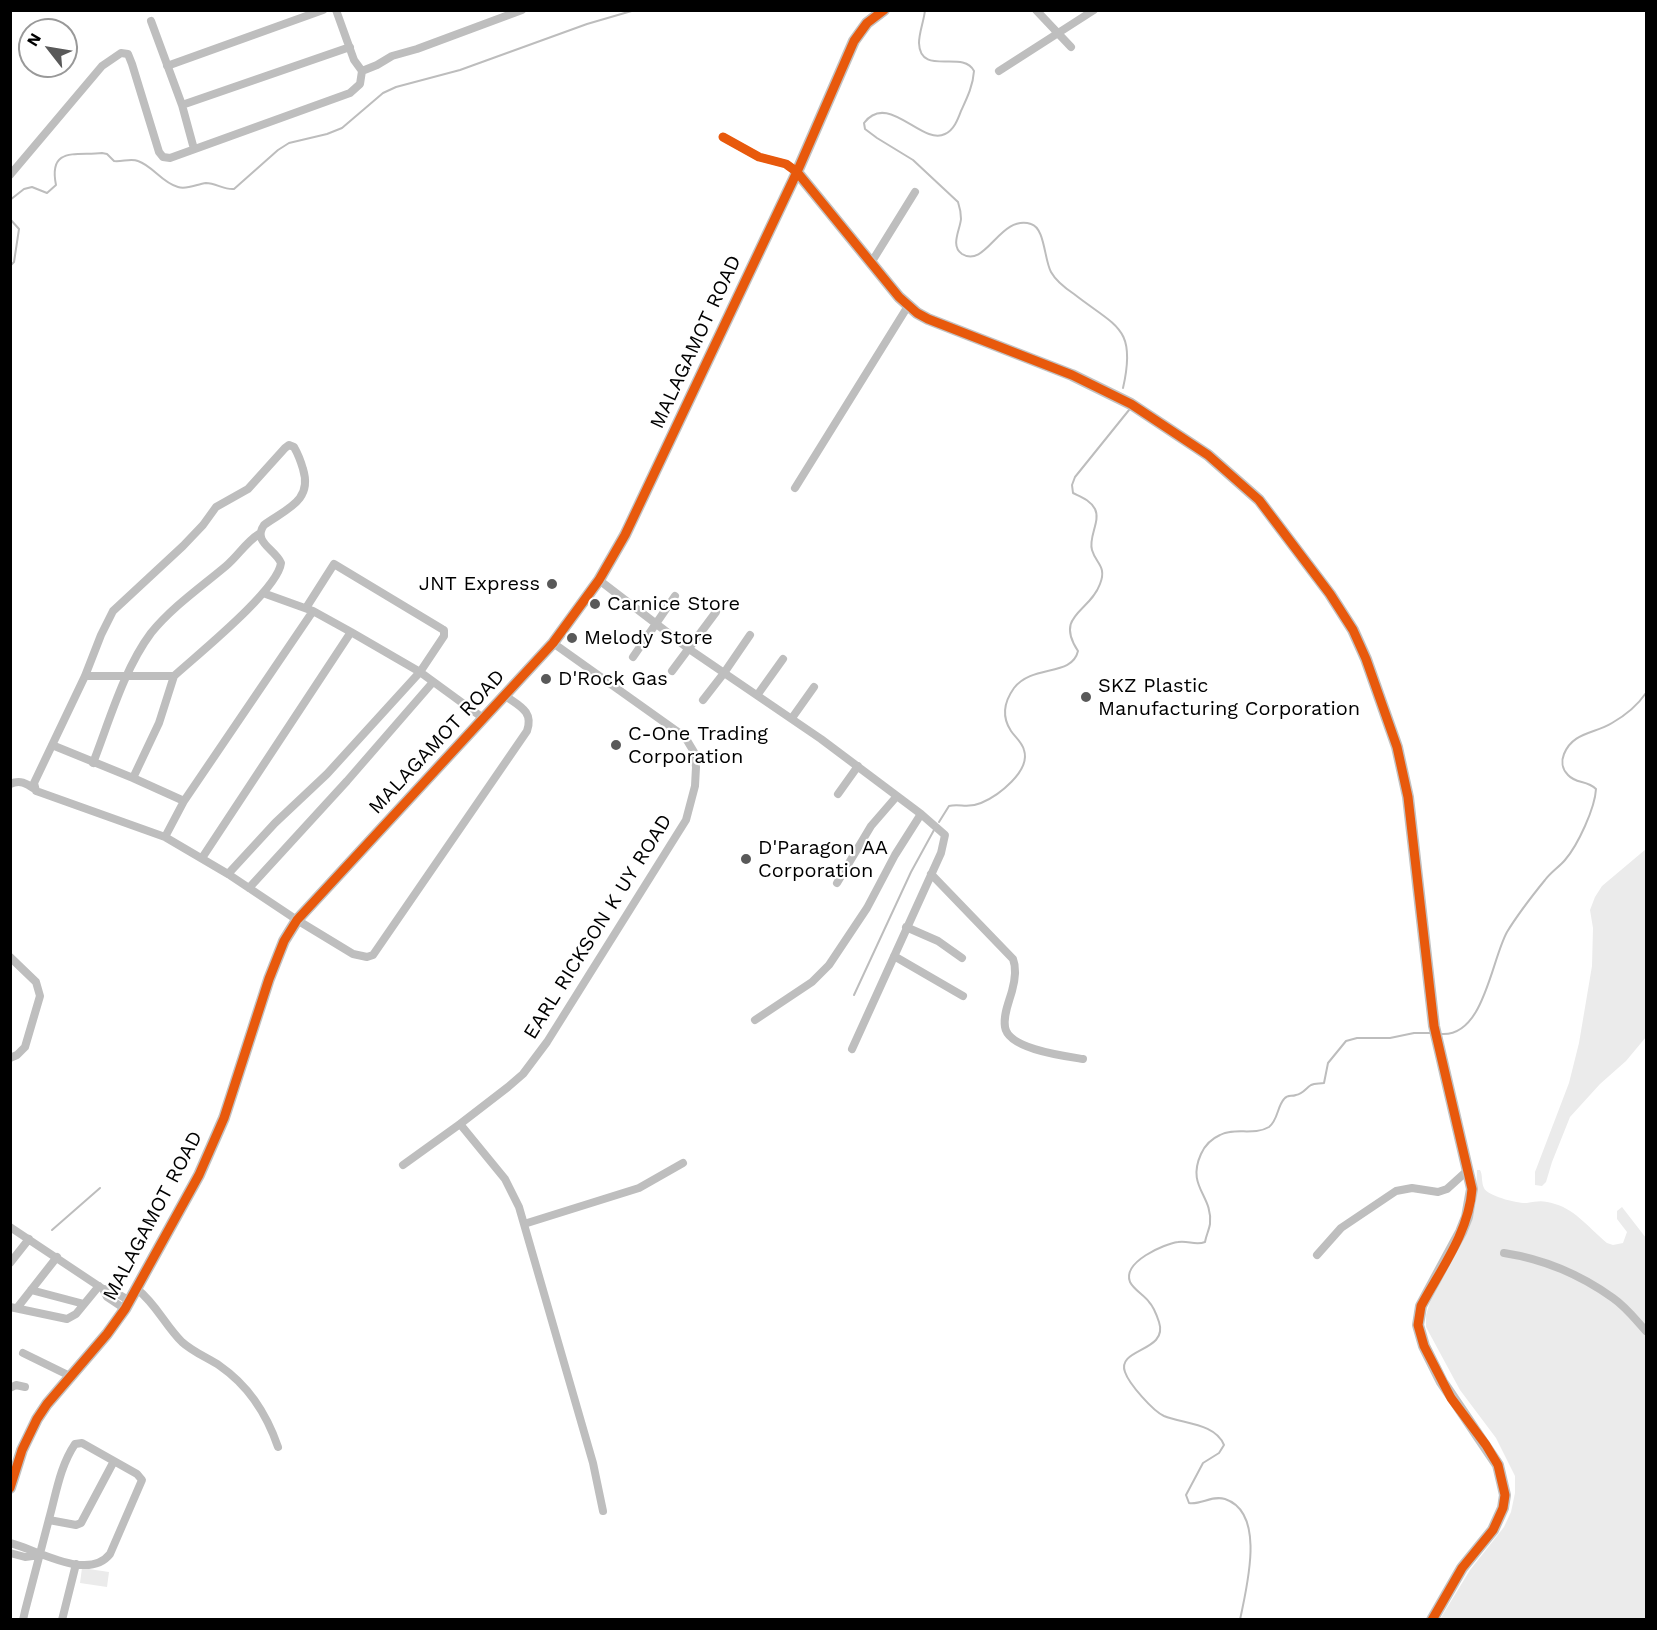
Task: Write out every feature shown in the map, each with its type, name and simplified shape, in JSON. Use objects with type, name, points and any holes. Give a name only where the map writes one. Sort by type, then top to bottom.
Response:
[{"type":"street","points":[[291,10],[294,20]]},
{"type":"street","points":[[167,66],[323,10]]},
{"type":"street","points":[[10,175],[102,66],[121,53],[128,54],[159,152],[163,157],[170,158],[350,93],[361,82],[362,71],[354,60],[336,10]]},
{"type":"street","points":[[491,10],[495,21]]},
{"type":"street","points":[[362,71],[392,56],[417,50],[522,10]]},
{"type":"street","name":"MALAGAMOT ROAD","points":[[10,1488],[28,1435],[47,1404],[128,1305],[206,1160],[224,1118],[269,979],[284,941],[297,920],[553,643],[599,580],[625,535],[797,171],[854,41],[867,23],[884,10]]},
{"type":"street","points":[[1036,10],[1071,46]]},
{"type":"street","points":[[999,71],[1094,10]]},
{"type":"street","points":[[151,21],[182,105],[194,149]]},
{"type":"street","points":[[182,105],[350,47]]},
{"type":"street","points":[[723,137],[759,157],[786,164],[797,171],[909,306],[928,319],[1072,375],[1131,404],[1208,455],[1248,488],[1272,515],[1330,594],[1353,630],[1366,659],[1397,747],[1408,797],[1437,1047],[1472,1189],[1467,1217],[1421,1306],[1418,1325],[1424,1346],[1442,1382],[1498,1465],[1505,1495],[1503,1508],[1493,1530],[1462,1568],[1432,1620]]},
{"type":"street","points":[[871,263],[915,192]]},
{"type":"street","points":[[795,488],[909,306]]},
{"type":"street","points":[[36,790],[34,778],[85,676],[107,622],[118,605],[183,546],[216,507],[248,489],[285,448],[292,446],[297,451],[302,465],[307,481],[306,489],[299,500],[264,525],[259,534],[161,623],[143,645],[128,675],[93,763]]},
{"type":"street","points":[[133,778],[159,723],[174,676],[263,593],[279,570],[280,559],[259,534]]},
{"type":"street","points":[[165,837],[184,801],[310,609],[331,567],[335,565],[444,630],[444,636],[420,672],[327,774],[274,823],[228,874]]},
{"type":"street","points":[[599,580],[689,649],[758,694],[858,766],[945,835],[941,853],[852,1049]]},
{"type":"street","points":[[263,593],[310,609],[420,672],[483,718]]},
{"type":"street","points":[[633,657],[675,596]]},
{"type":"street","points":[[672,671],[716,612]]},
{"type":"street","points":[[202,858],[351,633]]},
{"type":"street","points":[[703,700],[750,634]]},
{"type":"street","name":"EARL RICKSON K UY ROAD","points":[[403,1165],[488,1104],[523,1074],[547,1042],[680,832],[689,810],[695,786],[695,758],[691,745],[685,737],[553,643]]},
{"type":"street","points":[[758,694],[783,659]]},
{"type":"street","points":[[85,676],[174,676]]},
{"type":"street","points":[[249,888],[434,682]]},
{"type":"street","points":[[792,718],[814,687]]},
{"type":"street","points":[[10,783],[24,782],[36,790],[165,837],[228,874],[353,954],[367,957],[373,955],[526,731],[530,722],[528,715],[504,695]]},
{"type":"street","points":[[52,745],[184,801]]},
{"type":"street","points":[[838,794],[858,766]]},
{"type":"street","points":[[837,883],[871,826],[897,795]]},
{"type":"street","points":[[755,1020],[812,982],[829,965],[867,908],[895,855],[921,814]]},
{"type":"street","points":[[931,874],[1013,959],[1016,966],[1015,974],[1005,1018],[1006,1033],[1010,1038],[1028,1047],[1083,1059]]},
{"type":"street","points":[[906,927],[938,941],[962,958]]},
{"type":"street","points":[[894,956],[963,996]]},
{"type":"street","points":[[10,957],[36,982],[40,996],[25,1047],[10,1058]]},
{"type":"street","points":[[460,1124],[505,1179],[519,1207],[591,1454],[603,1510]]},
{"type":"street","points":[[524,1224],[639,1188],[683,1163]]},
{"type":"street","points":[[1317,1255],[1341,1228],[1396,1191],[1412,1188],[1438,1192],[1447,1189],[1468,1170]]},
{"type":"street","points":[[10,1227],[101,1287],[111,1290],[128,1305]]},
{"type":"street","points":[[10,1263],[29,1239]]},
{"type":"street","points":[[1504,1253],[1544,1262],[1592,1285],[1613,1298],[1646,1329]]},
{"type":"street","points":[[14,1308],[32,1290],[57,1257]]},
{"type":"street","points":[[14,1308],[67,1319],[72,1318],[101,1287]]},
{"type":"street","points":[[137,1289],[152,1303],[182,1341],[240,1382],[265,1416],[278,1448]]},
{"type":"street","points":[[32,1290],[84,1304]]},
{"type":"street","points":[[23,1353],[70,1376]]},
{"type":"street","points":[[10,1388],[16,1385],[25,1387]]},
{"type":"street","points":[[10,1543],[28,1547],[40,1555],[76,1564],[94,1563],[106,1558],[110,1554],[142,1484],[141,1478],[82,1443],[78,1443],[63,1468],[49,1520],[40,1555],[23,1620]]},
{"type":"street","points":[[49,1520],[81,1524],[114,1461]]},
{"type":"street","points":[[10,1553],[25,1557],[40,1555]]},
{"type":"street","points":[[62,1620],[76,1564]]},
{"type":"shaded area","points":[[1646,849],[1646,1037],[1626,1061],[1600,1084],[1570,1117],[1546,1182],[1542,1186],[1535,1185],[1535,1172],[1569,1083],[1579,1043],[1592,966],[1593,928],[1590,910],[1602,886]]},
{"type":"shaded area","points":[[1477,1170],[1481,1172],[1484,1188],[1491,1194],[1517,1202],[1544,1201],[1563,1207],[1607,1243],[1613,1245],[1623,1243],[1627,1232],[1617,1219],[1617,1211],[1622,1207],[1646,1238],[1646,1619],[1440,1619],[1470,1570],[1504,1527],[1511,1512],[1515,1493],[1515,1476],[1496,1438],[1460,1390],[1426,1327],[1426,1315],[1430,1302],[1472,1220],[1476,1202]]},
{"type":"shaded area","points":[[82,1568],[109,1572],[107,1587],[80,1583]]},
{"type":"waterway","points":[[10,200],[24,189],[32,187],[47,193],[56,185],[56,164],[60,159],[74,154],[102,153],[107,154],[114,161],[138,161],[167,182],[181,188],[206,183],[234,189],[289,143],[342,128],[383,93],[396,87],[460,70],[587,24],[635,10]]},
{"type":"waterway","points":[[925,10],[919,39],[921,53],[926,59],[934,61],[961,62],[969,65],[974,71],[969,92],[957,121],[948,132],[936,136],[884,113],[873,115],[864,123],[865,129],[913,160],[958,202],[961,219],[956,242],[958,251],[962,254],[971,257],[979,254],[1002,233],[1020,223],[1036,227],[1055,278],[1120,330],[1127,352],[1123,388]]},
{"type":"waterway","points":[[10,219],[19,229],[14,262],[10,266]]},
{"type":"waterway","points":[[939,822],[949,806],[972,806],[981,803],[1012,782],[1023,766],[1025,758],[1024,750],[1006,720],[1005,709],[1008,699],[1014,688],[1022,681],[1068,664],[1078,651],[1072,639],[1070,629],[1072,621],[1095,593],[1102,578],[1102,569],[1091,545],[1096,519],[1095,509],[1088,501],[1073,493],[1072,485],[1075,477],[1129,410]]},
{"type":"waterway","points":[[1442,1034],[1456,1031],[1468,1023],[1477,1010],[1507,932],[1540,886],[1565,860],[1585,826],[1593,806],[1596,789],[1589,784],[1574,780],[1566,773],[1563,768],[1563,759],[1568,747],[1578,737],[1605,727],[1622,717],[1646,693]]},
{"type":"waterway","points":[[854,995],[911,872],[934,830]]},
{"type":"waterway","points":[[1240,1620],[1249,1572],[1250,1535],[1246,1519],[1238,1507],[1225,1499],[1216,1498],[1189,1503],[1186,1495],[1203,1463],[1219,1453],[1224,1445],[1214,1432],[1206,1428],[1159,1413],[1142,1397],[1127,1377],[1124,1364],[1128,1358],[1150,1345],[1157,1339],[1160,1332],[1154,1309],[1132,1285],[1129,1275],[1138,1261],[1163,1246],[1182,1242],[1205,1242],[1210,1214],[1196,1175],[1201,1154],[1211,1140],[1226,1133],[1257,1131],[1269,1127],[1285,1097],[1301,1093],[1313,1084],[1324,1083],[1328,1063],[1346,1041],[1357,1038],[1390,1038],[1414,1033],[1430,1033]]},
{"type":"waterway","points":[[52,1230],[100,1188]]},
{"type":"cycle path","points":[[10,1488],[22,1450],[37,1419],[125,1309],[199,1175],[224,1118],[269,979],[284,941],[297,920],[553,643],[599,580],[625,535],[797,172],[854,41],[867,23],[884,10]]},
{"type":"cycle path","points":[[723,137],[759,157],[786,164],[797,172],[899,297],[917,313],[1072,375],[1131,404],[1208,455],[1259,500],[1330,594],[1353,630],[1366,659],[1397,747],[1408,797],[1434,1026],[1472,1189],[1466,1220],[1421,1306],[1418,1325],[1424,1346],[1451,1398],[1498,1465],[1505,1495],[1503,1508],[1493,1530],[1462,1568],[1432,1620]]},
{"type":"place","name":"JNT Express","points":[[552,584]]},
{"type":"place","name":"Carnice Store","points":[[595,604]]},
{"type":"place","name":"Melody Store","points":[[572,638]]},
{"type":"place","name":"D'Rock Gas","points":[[546,679]]},
{"type":"place","name":"SKZ Plastic Manufacturing Corporation","points":[[1086,697]]},
{"type":"place","name":"C-One Trading Corporation","points":[[616,745]]},
{"type":"place","name":"D'Paragon AA Corporation","points":[[746,859]]}]
